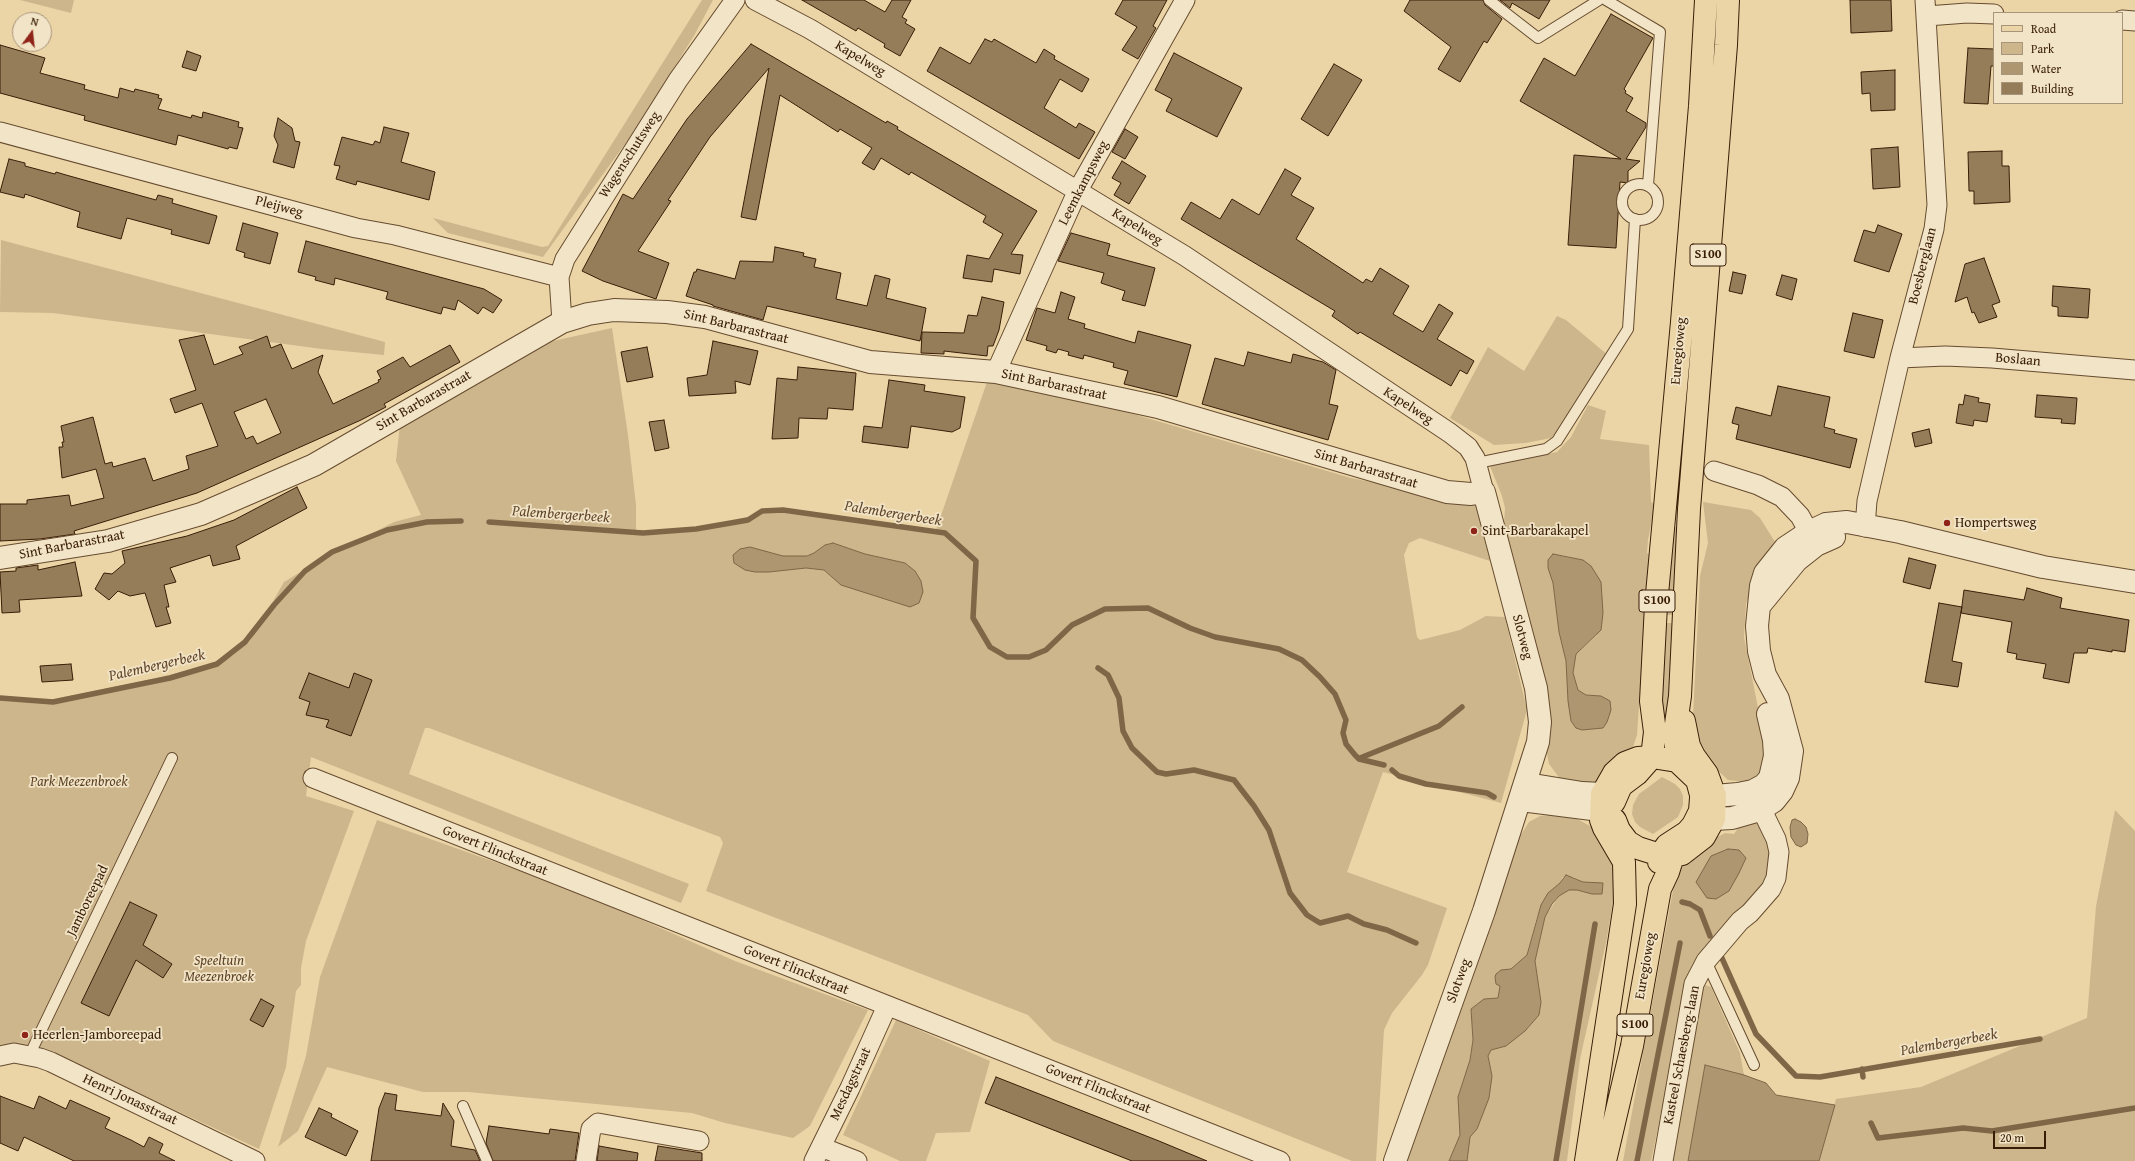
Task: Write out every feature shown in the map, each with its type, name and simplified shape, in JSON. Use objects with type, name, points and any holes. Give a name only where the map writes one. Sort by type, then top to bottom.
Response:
[{"type":"main road","name":"Euregioweg","points":[[1645,757],[1651,701],[1656,605],[1687,260],[1706,0]]},
{"type":"main road","name":"Euregioweg","points":[[1685,758],[1686,735],[1680,696],[1690,502],[1726,45],[1728,0]]},
{"type":"main road","points":[[1645,757],[1685,758],[1707,774],[1708,795],[1714,819],[1704,837],[1682,854],[1666,856],[1628,850],[1604,828],[1605,805],[1614,773],[1624,763],[1645,757]]},
{"type":"main road","points":[[1666,856],[1666,845],[1687,832],[1693,826],[1708,795]]},
{"type":"main road","name":"Euregioweg","points":[[1586,1161],[1625,904],[1624,862],[1628,850]]},
{"type":"main road","name":"Euregioweg","points":[[1605,1161],[1632,1046],[1660,888],[1657,871],[1666,856]]},
{"type":"street","name":"Wagenschutsweg","points":[[562,322],[559,277],[565,259],[614,178],[678,80],[735,0]]},
{"type":"street","name":"Kapelweg","points":[[754,0],[810,29],[1185,256],[1450,434],[1468,447],[1477,463],[1484,492]]},
{"type":"street","name":"Leemkampsweg","points":[[996,372],[1078,190],[1186,0]]},
{"type":"street","points":[[1926,8],[1967,13],[1993,14]]},
{"type":"street","name":"Boesberglaan","points":[[1865,527],[1867,501],[1900,358],[1934,228],[1937,205],[1926,8]]},
{"type":"street","points":[[2123,20],[2135,21]]},
{"type":"street","name":"Pleijweg","points":[[0,132],[356,228],[395,235],[559,277]]},
{"type":"street","name":"Sint Barbarastraat","points":[[0,558],[108,541],[201,514],[314,465],[562,322],[588,314],[614,310],[667,312],[705,317],[870,362],[996,372],[1158,407],[1447,492],[1471,494],[1484,492]]},
{"type":"street","name":"Boslaan","points":[[1900,358],[1945,356],[1992,358],[2135,370]]},
{"type":"street","points":[[1714,471],[1758,485],[1782,497],[1800,516],[1813,538]]},
{"type":"street","name":"Slotweg","points":[[1395,1161],[1484,911],[1524,792],[1538,742],[1540,712],[1533,677],[1484,492]]},
{"type":"street","points":[[1714,819],[1732,818],[1757,801],[1764,785],[1770,778],[1776,756],[1765,700],[1765,675],[1757,635],[1763,580],[1768,568],[1785,548],[1813,538],[1826,524],[1841,522],[1900,532],[2043,567],[2135,582]]},
{"type":"street","name":"Govert Flinckstraat","points":[[313,778],[1280,1161]]},
{"type":"street","points":[[1524,792],[1605,805]]},
{"type":"street","points":[[1708,795],[1738,794],[1757,801]]},
{"type":"street","name":"Kasteel Schaesberg-laan","points":[[1663,1161],[1694,984],[1706,961],[1740,921],[1750,913],[1771,889],[1776,878],[1779,852],[1776,840],[1757,801]]},
{"type":"street","name":"Mesdagstraat","points":[[817,1154],[850,1088],[887,1006]]},
{"type":"street","name":"Henri Jonasstraat","points":[[0,1056],[14,1053],[51,1062],[255,1161]]},
{"type":"street","points":[[586,1161],[591,1129],[598,1123],[699,1142]]},
{"type":"street","points":[[817,1154],[857,1161]]},
{"type":"lane","points":[[1489,0],[1538,38],[1599,0]]},
{"type":"lane","points":[[1606,0],[1660,32],[1648,185]]},
{"type":"lane","points":[[1636,184],[1648,185],[1656,194],[1658,199],[1656,211],[1647,219],[1635,219],[1630,217],[1623,207],[1623,196],[1626,191],[1636,184]]},
{"type":"lane","points":[[1477,463],[1546,449],[1557,441],[1628,329],[1635,219]]},
{"type":"lane","name":"Jamboreepad","points":[[29,1056],[172,758]]},
{"type":"lane","points":[[1706,961],[1754,1066]]},
{"type":"lane","points":[[463,1106],[487,1161]]},
{"type":"green space","points":[[20,0],[74,0],[71,13]]},
{"type":"green space","points":[[702,0],[713,0],[695,34],[638,126],[543,257],[448,233],[433,218],[542,247],[548,246]]},
{"type":"green space","points":[[1,240],[385,342],[384,355],[322,349],[53,313],[0,312]]},
{"type":"green space","points":[[1557,316],[1566,320],[1609,356],[1574,412],[1551,438],[1526,443],[1494,445],[1450,418],[1488,347],[1524,371]]},
{"type":"green space","points":[[612,328],[628,435],[636,505],[636,532],[660,533],[701,528],[759,514],[790,512],[936,530],[987,382],[1096,403],[1351,478],[1475,503],[1490,561],[1420,538],[1409,543],[1404,555],[1417,637],[1420,640],[1460,630],[1486,616],[1505,617],[1527,710],[1501,803],[1383,772],[1347,872],[1447,908],[1428,965],[1392,1013],[1384,1030],[1376,1161],[1352,1161],[1085,1054],[1053,1041],[1028,1015],[706,891],[723,843],[720,837],[429,728],[425,728],[409,774],[689,884],[681,903],[311,757],[306,796],[354,811],[306,941],[301,968],[301,985],[296,991],[286,1067],[259,1149],[65,1059],[0,1048],[0,698],[54,699],[153,679],[206,666],[232,656],[250,641],[284,582],[322,559],[394,522],[421,515],[396,461],[400,424],[553,341]],"holes":[[[833,543],[865,554],[905,563],[915,571],[921,581],[841,585],[824,570],[806,568],[769,572],[745,570],[770,552],[783,556],[807,556],[825,545]]]},
{"type":"green space","points":[[1588,405],[1606,411],[1600,439],[1649,445],[1651,502],[1655,505],[1648,540],[1647,553],[1649,554],[1637,735],[1633,747],[1626,754],[1596,782],[1587,785],[1561,780],[1549,764],[1503,537],[1505,508],[1502,496],[1490,466],[1557,452],[1571,437]],"holes":[[[1560,555],[1583,560],[1601,583],[1597,635],[1576,654],[1573,674],[1578,690],[1586,695],[1601,696],[1611,710],[1607,722],[1568,701],[1566,661],[1559,632],[1553,583],[1549,571]]]},
{"type":"green space","points":[[1703,502],[1751,510],[1760,518],[1777,545],[1754,580],[1746,604],[1744,637],[1765,743],[1766,766],[1757,777],[1746,782],[1728,780],[1713,766],[1699,748],[1693,716],[1700,576],[1708,543]]},
{"type":"green space","points":[[1673,527],[1678,527],[1674,615],[1667,615]]},
{"type":"green space","points":[[1666,623],[1674,623],[1669,718],[1661,718]]},
{"type":"green space","points":[[1662,777],[1675,784],[1680,789],[1683,796],[1683,805],[1678,817],[1653,834],[1640,827],[1635,822],[1632,814],[1633,805],[1639,794]]},
{"type":"green space","points":[[2115,810],[2135,831],[2135,1161],[1819,1161],[1836,1099],[1921,1087],[2087,1018],[2096,906]]},
{"type":"green space","points":[[1540,816],[1572,816],[1590,826],[1613,860],[1617,879],[1606,943],[1580,1059],[1567,1161],[1467,1161],[1470,1137],[1477,1129],[1492,1076],[1488,1056],[1491,1050],[1506,1046],[1541,1002],[1535,961],[1545,917],[1559,896],[1569,890],[1577,890],[1592,894],[1603,883],[1583,882],[1573,877],[1563,877],[1560,883],[1548,893],[1537,917],[1527,955],[1511,969],[1501,970],[1496,974],[1495,977],[1500,986],[1498,998],[1484,999],[1471,1009],[1473,1040],[1470,1060],[1458,1097],[1460,1135],[1449,1161],[1405,1161],[1515,844],[1529,822]]},
{"type":"green space","points":[[377,820],[579,892],[735,961],[868,1010],[810,1126],[793,1138],[725,1123],[692,1113],[468,1092],[423,1092],[327,1067],[298,1131],[278,1147],[306,1056],[320,977]]},
{"type":"green space","points":[[1751,822],[1760,825],[1771,847],[1769,879],[1685,1001],[1651,1161],[1623,1161],[1676,874],[1681,865],[1712,840],[1725,833],[1734,834],[1738,828]]},
{"type":"green space","points":[[1702,984],[1711,987],[1740,1053],[1744,1075],[1705,1065],[1688,1161],[1670,1161]]},
{"type":"green space","points":[[896,1020],[990,1061],[970,1132],[936,1133],[926,1161],[900,1161],[843,1135]]},
{"type":"water","points":[[833,543],[865,554],[905,563],[915,571],[921,581],[923,592],[919,603],[910,607],[841,585],[824,570],[806,568],[755,572],[745,570],[734,563],[733,555],[740,549],[750,547],[783,556],[807,556],[825,545]]},
{"type":"water","points":[[1553,554],[1583,560],[1591,566],[1601,582],[1603,613],[1601,630],[1576,654],[1573,673],[1578,690],[1586,695],[1601,696],[1610,701],[1611,710],[1607,722],[1603,728],[1582,730],[1576,728],[1571,721],[1568,701],[1566,661],[1559,632],[1553,583],[1548,568],[1548,560]]},
{"type":"water","points":[[1795,819],[1806,827],[1808,834],[1807,843],[1801,847],[1796,845],[1791,837],[1790,827],[1792,820]]},
{"type":"water","points":[[1728,849],[1739,850],[1746,858],[1729,891],[1716,899],[1707,898],[1696,882],[1711,856]]},
{"type":"water","points":[[1566,875],[1583,882],[1603,883],[1602,894],[1592,894],[1577,890],[1569,890],[1559,896],[1552,904],[1545,917],[1535,961],[1541,1002],[1539,1015],[1525,1031],[1506,1046],[1491,1050],[1488,1056],[1492,1076],[1489,1098],[1477,1129],[1470,1137],[1467,1161],[1449,1161],[1460,1135],[1458,1097],[1470,1060],[1473,1040],[1471,1009],[1484,999],[1498,998],[1500,986],[1496,984],[1496,974],[1501,970],[1511,969],[1527,955],[1541,905],[1548,893],[1560,883]]},
{"type":"water","points":[[1705,1065],[1744,1075],[1766,1083],[1776,1095],[1835,1105],[1819,1161],[1688,1161]]},
{"type":"building","points":[[802,0],[864,0],[885,12],[892,0],[911,0],[902,17],[907,20],[905,23],[915,29],[900,56],[884,47],[885,44],[858,28],[856,31]]},
{"type":"building","points":[[1123,0],[1167,0],[1153,26],[1156,28],[1138,59],[1122,50],[1137,27],[1115,14]]},
{"type":"building","points":[[1410,0],[1483,0],[1485,5],[1502,19],[1487,43],[1484,41],[1460,82],[1438,69],[1451,47],[1404,11]]},
{"type":"building","points":[[1500,0],[1550,0],[1539,19],[1512,3],[1510,8]]},
{"type":"building","points":[[1850,0],[1891,0],[1892,31],[1851,33]]},
{"type":"building","points":[[1611,14],[1653,38],[1624,89],[1626,91],[1625,93],[1633,98],[1626,111],[1646,123],[1646,127],[1626,159],[1640,161],[1628,171],[1628,183],[1620,182],[1616,248],[1568,245],[1574,155],[1621,159],[1520,101],[1544,58],[1575,76]]},
{"type":"building","points":[[985,39],[992,42],[994,39],[1036,63],[1044,49],[1055,56],[1054,59],[1089,79],[1082,92],[1060,79],[1044,108],[1076,128],[1079,123],[1095,132],[1079,159],[927,71],[940,47],[970,64]]},
{"type":"building","points":[[751,44],[886,123],[887,121],[898,127],[897,129],[1037,211],[1011,254],[1023,255],[1020,274],[994,269],[992,282],[963,278],[967,255],[989,259],[1003,234],[983,222],[986,216],[911,172],[909,175],[881,158],[874,170],[862,163],[872,148],[840,129],[838,132],[780,95],[756,220],[741,217],[769,68],[710,137],[668,200],[671,201],[638,251],[669,263],[656,299],[603,281],[582,271],[623,194],[633,199],[687,119]]},
{"type":"building","points":[[0,45],[12,48],[12,52],[24,52],[45,58],[40,73],[85,85],[84,89],[118,98],[120,88],[134,92],[135,89],[159,95],[158,98],[162,99],[158,109],[191,118],[192,115],[202,118],[203,112],[239,122],[238,127],[243,128],[237,149],[229,147],[228,149],[178,135],[176,145],[84,120],[85,116],[0,93]]},
{"type":"building","points":[[1968,48],[1993,49],[1993,66],[1991,66],[1988,104],[1964,103]]},
{"type":"building","points":[[187,51],[201,56],[196,71],[182,67]]},
{"type":"building","points":[[1174,53],[1242,88],[1217,137],[1166,111],[1172,99],[1155,90]]},
{"type":"building","points":[[1334,64],[1362,80],[1328,136],[1301,119]]},
{"type":"building","points":[[1895,70],[1895,110],[1871,111],[1870,93],[1862,94],[1861,72]]},
{"type":"building","points":[[278,118],[292,128],[295,141],[300,142],[294,168],[273,162],[278,145],[274,136]]},
{"type":"building","points":[[384,127],[409,133],[401,162],[435,172],[429,200],[357,181],[356,185],[336,179],[340,166],[334,165],[342,137],[373,145],[375,141],[380,143]]},
{"type":"building","points":[[1125,129],[1138,137],[1125,159],[1112,152]]},
{"type":"building","points":[[1898,147],[1900,187],[1873,189],[1871,149]]},
{"type":"building","points":[[2002,151],[2002,166],[2009,166],[2010,202],[1974,204],[1974,191],[1969,191],[1968,152]]},
{"type":"building","points":[[9,159],[25,163],[25,166],[55,174],[56,172],[156,200],[158,195],[173,199],[172,203],[217,216],[209,244],[171,234],[172,230],[127,218],[121,239],[77,227],[80,212],[25,194],[24,198],[0,192]]},
{"type":"building","points":[[1122,161],[1146,176],[1129,204],[1114,195],[1121,183],[1112,178]]},
{"type":"building","points":[[1285,169],[1301,178],[1291,195],[1314,208],[1296,239],[1363,283],[1366,279],[1372,282],[1380,268],[1409,286],[1393,314],[1423,332],[1439,304],[1453,313],[1437,339],[1474,361],[1467,374],[1460,370],[1451,386],[1360,332],[1358,334],[1332,316],[1335,311],[1181,219],[1191,202],[1220,219],[1232,199],[1259,215]]},
{"type":"building","points":[[243,223],[278,233],[270,264],[244,257],[245,253],[236,250]]},
{"type":"building","points":[[1878,225],[1902,234],[1889,272],[1854,261],[1864,230],[1875,233]]},
{"type":"building","points":[[1071,233],[1110,244],[1107,255],[1155,268],[1145,306],[1122,300],[1125,291],[1101,283],[1104,273],[1058,261]]},
{"type":"building","points":[[306,241],[484,289],[502,300],[493,313],[483,307],[478,314],[458,300],[455,310],[443,307],[441,314],[386,299],[388,292],[335,278],[334,285],[315,280],[316,277],[298,272]]},
{"type":"building","points":[[775,247],[804,253],[803,256],[816,259],[814,267],[841,273],[836,299],[867,306],[875,275],[890,279],[886,298],[926,308],[920,341],[767,306],[763,320],[713,306],[686,296],[694,272],[696,272],[697,269],[735,279],[740,261],[773,262]]},
{"type":"building","points":[[1984,258],[2000,302],[1992,305],[1997,317],[1979,323],[1974,312],[1972,313],[1967,297],[1955,302],[1965,264]]},
{"type":"building","points":[[1733,272],[1746,275],[1742,294],[1729,291]]},
{"type":"building","points":[[1782,275],[1797,279],[1792,300],[1776,295]]},
{"type":"building","points":[[2053,286],[2090,289],[2088,318],[2058,316],[2058,307],[2052,306]]},
{"type":"building","points":[[1061,292],[1075,297],[1068,319],[1085,324],[1084,328],[1135,343],[1138,331],[1191,345],[1177,397],[1124,384],[1128,371],[1113,367],[1114,363],[1084,355],[1083,359],[1068,355],[1069,352],[1058,349],[1056,353],[1046,350],[1047,346],[1026,340],[1037,308],[1055,313]]},
{"type":"building","points":[[982,297],[1004,302],[999,330],[993,346],[988,346],[987,356],[944,351],[944,354],[921,353],[922,332],[964,333],[968,315],[977,316]]},
{"type":"building","points":[[1853,313],[1883,320],[1874,358],[1844,351]]},
{"type":"building","points":[[204,335],[214,365],[243,354],[239,347],[267,336],[271,348],[281,344],[292,369],[323,355],[318,372],[333,404],[379,382],[378,380],[381,379],[377,371],[403,357],[410,367],[450,345],[460,362],[384,404],[386,407],[361,420],[197,493],[74,531],[75,534],[40,539],[0,541],[0,504],[27,504],[27,500],[69,495],[71,506],[104,498],[96,469],[62,478],[59,447],[63,447],[62,442],[64,442],[61,426],[93,417],[105,464],[112,462],[113,467],[145,458],[153,481],[189,469],[186,456],[218,446],[202,403],[175,413],[170,399],[196,390],[179,340]],"holes":[[[266,399],[281,433],[257,444],[253,436],[246,439],[234,412]]]},
{"type":"building","points":[[713,341],[758,351],[750,385],[735,381],[736,393],[689,396],[687,378],[707,375]]},
{"type":"building","points":[[647,347],[653,377],[627,382],[621,352]]},
{"type":"building","points":[[1248,352],[1291,363],[1293,354],[1323,362],[1336,370],[1329,404],[1338,406],[1328,440],[1202,404],[1215,358],[1244,366]]},
{"type":"building","points":[[798,367],[856,373],[853,410],[828,408],[827,419],[799,418],[798,438],[772,439],[777,378],[797,380]]},
{"type":"building","points":[[889,380],[925,385],[924,391],[965,397],[960,428],[952,432],[911,426],[908,448],[862,442],[864,426],[882,428]]},
{"type":"building","points":[[1778,386],[1830,397],[1824,427],[1835,430],[1834,433],[1857,439],[1850,468],[1736,439],[1739,425],[1732,423],[1736,407],[1771,416]]},
{"type":"building","points":[[1965,395],[1979,398],[1978,402],[1990,404],[1987,422],[1974,420],[1973,426],[1956,423],[1959,404],[1963,405]]},
{"type":"building","points":[[2037,395],[2077,398],[2075,424],[2061,423],[2062,419],[2035,417]]},
{"type":"building","points":[[664,420],[669,448],[655,451],[649,422]]},
{"type":"building","points":[[1929,429],[1932,443],[1915,447],[1912,433]]},
{"type":"building","points":[[297,487],[307,508],[236,546],[240,559],[213,566],[210,555],[170,568],[176,582],[164,585],[169,607],[166,607],[171,623],[156,627],[145,593],[130,596],[118,591],[109,600],[95,589],[104,573],[112,574],[125,563],[122,551],[187,536],[234,520]]},
{"type":"building","points":[[1909,558],[1936,565],[1930,589],[1903,582]]},
{"type":"building","points":[[75,562],[82,596],[19,600],[20,612],[2,613],[0,572],[16,571],[16,568],[38,565],[38,570]]},
{"type":"building","points":[[2027,588],[2062,598],[2060,608],[2129,620],[2125,652],[2112,650],[2112,652],[2088,648],[2087,653],[2074,653],[2069,683],[2043,678],[2046,664],[2016,659],[2017,654],[2007,652],[2012,622],[1961,613],[1964,590],[2024,600]]},
{"type":"building","points":[[1939,603],[1962,607],[1952,661],[1962,663],[1958,687],[1925,682]]},
{"type":"building","points":[[71,664],[73,680],[42,682],[40,666]]},
{"type":"building","points":[[309,673],[349,688],[354,673],[372,680],[351,736],[326,727],[329,720],[306,715],[310,702],[299,698]]},
{"type":"building","points":[[130,902],[157,915],[143,945],[172,964],[163,978],[136,960],[109,1016],[81,1003]]},
{"type":"building","points":[[261,999],[274,1006],[263,1027],[250,1020]]},
{"type":"building","points":[[996,1077],[1207,1161],[1132,1161],[985,1103]]},
{"type":"building","points":[[385,1093],[397,1095],[395,1110],[441,1116],[443,1103],[454,1121],[451,1146],[475,1150],[480,1161],[371,1161],[379,1108]]},
{"type":"building","points":[[0,1096],[34,1109],[39,1096],[66,1109],[70,1100],[110,1118],[105,1128],[144,1147],[149,1137],[163,1144],[159,1153],[175,1161],[74,1161],[24,1137],[18,1151],[0,1143]]},
{"type":"building","points":[[319,1108],[332,1114],[331,1117],[358,1131],[346,1156],[305,1137]]},
{"type":"building","points":[[489,1126],[549,1134],[550,1129],[579,1133],[575,1161],[493,1161],[486,1143]]},
{"type":"building","points":[[599,1146],[638,1153],[637,1161],[597,1161]]},
{"type":"building","points":[[658,1146],[702,1153],[702,1161],[655,1161]]},
{"type":"waterway","name":"Palembergerbeek","points":[[489,522],[643,533],[696,529],[748,520],[762,511],[783,510],[945,533],[976,561],[973,618],[990,647],[1007,657],[1029,657],[1046,650],[1072,625],[1105,609],[1148,608],[1190,628],[1215,637],[1279,649],[1302,660],[1335,694],[1346,720],[1343,733],[1346,744],[1359,759],[1384,765]]},
{"type":"waterway","name":"Palembergerbeek","points":[[0,698],[53,702],[170,678],[217,664],[245,642],[274,605],[305,571],[332,552],[387,530],[427,522],[461,521]]},
{"type":"waterway","name":"Palembergerbeek","points":[[1098,668],[1108,675],[1119,698],[1123,731],[1132,748],[1157,772],[1166,774],[1194,770],[1234,780],[1254,806],[1269,830],[1290,893],[1307,915],[1320,923],[1348,916],[1364,924],[1387,930],[1416,943]]},
{"type":"waterway","points":[[1360,758],[1439,726],[1462,707]]},
{"type":"waterway","name":"Palembergerbeek","points":[[1392,770],[1399,776],[1426,784],[1487,793],[1494,797]]},
{"type":"waterway","name":"Palembergerbeek","points":[[1682,902],[1690,904],[1700,910],[1710,936]]},
{"type":"waterway","points":[[1556,1161],[1595,924]]},
{"type":"waterway","points":[[1637,1161],[1680,943]]},
{"type":"waterway","name":"Palembergerbeek","points":[[1721,956],[1756,1034],[1796,1076],[1820,1077],[2040,1039]]},
{"type":"waterway","name":"Palembergerbeek","points":[[1862,1069],[1863,1077]]},
{"type":"waterway","name":"Palembergerbeek","points":[[1871,1123],[1878,1138],[1963,1128],[1992,1131],[2135,1108]]},
{"type":"place","name":"Hompertsweg","points":[[1947,523]]},
{"type":"place","name":"Sint-Barbarakapel","points":[[1474,531]]},
{"type":"place","name":"Heerlen-Jamboreepad","points":[[25,1035]]},
{"type":"park label","name":"Park Meezenbroek","points":[[79,782]]},
{"type":"park label","name":"Speeltuin Meezenbroek","points":[[219,970]]}]
